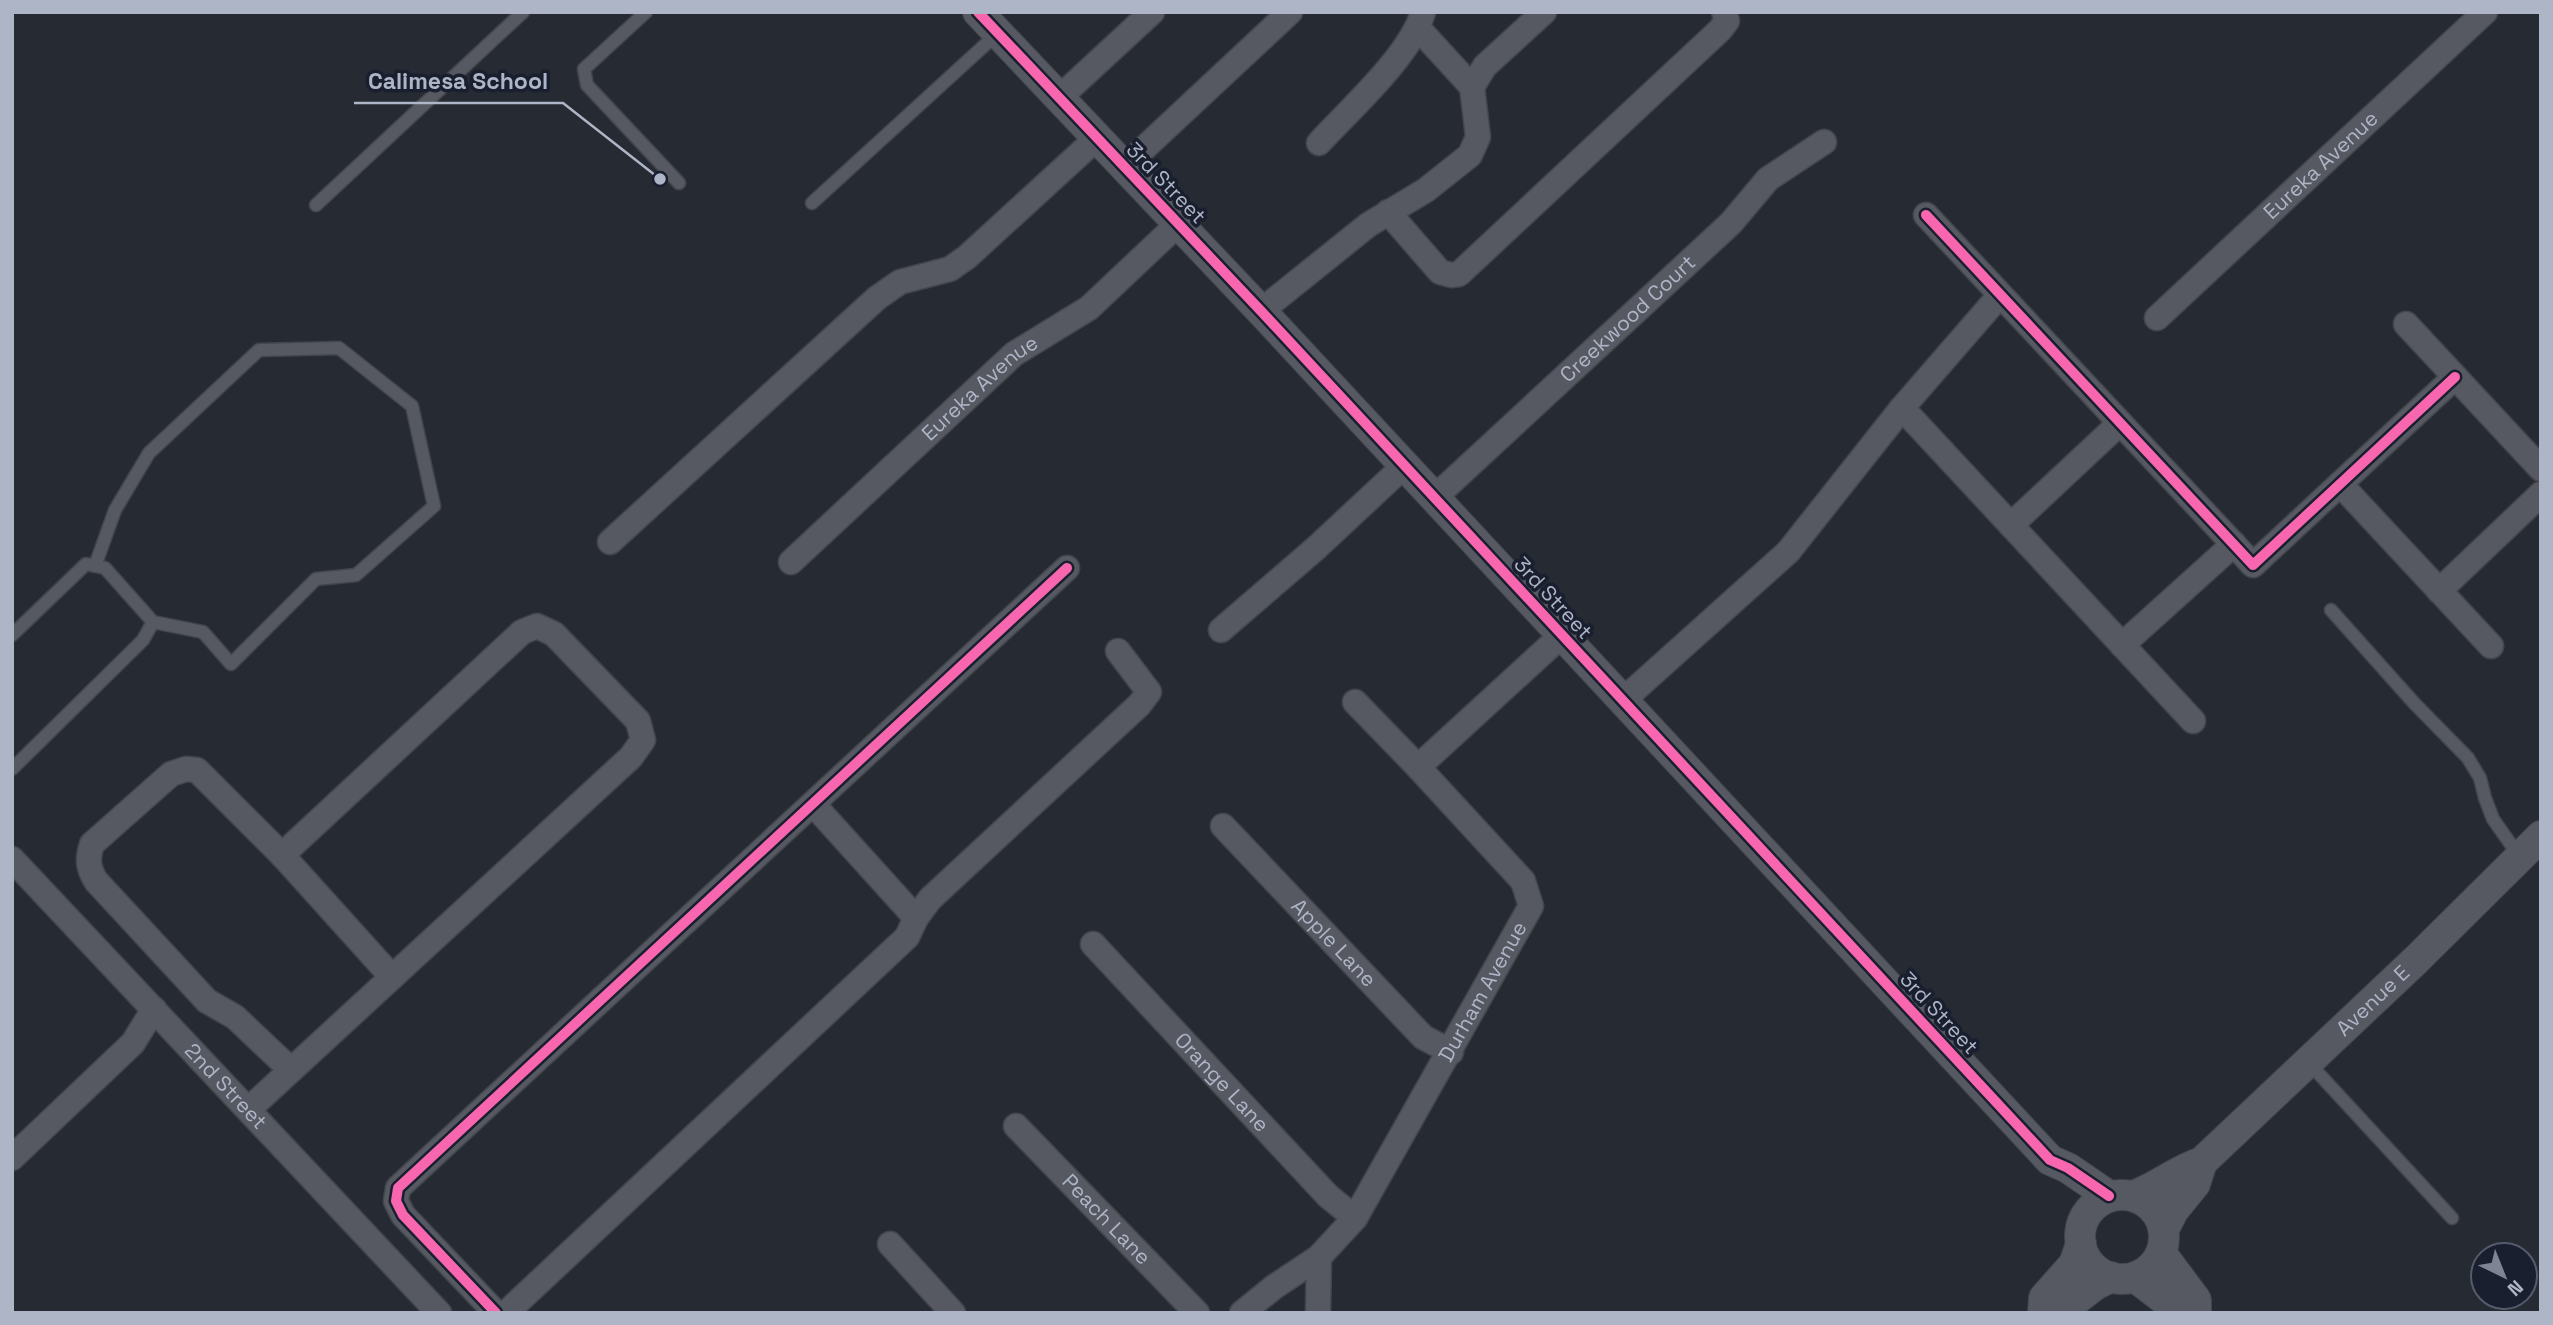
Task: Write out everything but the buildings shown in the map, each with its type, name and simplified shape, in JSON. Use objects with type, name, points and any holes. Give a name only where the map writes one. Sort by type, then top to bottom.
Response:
[{"type":"street","points":[[1059,99],[1152,12]]},
{"type":"street","points":[[1124,167],[1290,12]]},
{"type":"street","points":[[1472,87],[1485,66],[1544,12]]},
{"type":"street","points":[[1388,212],[1440,272],[1459,274],[1720,30],[1727,21],[1724,12]]},
{"type":"street","name":"Eureka Avenue","points":[[2157,318],[2485,12]]},
{"type":"street","points":[[1261,311],[1388,212],[1426,190],[1470,155],[1478,137],[1472,87],[1421,21],[1385,72],[1319,143]]},
{"type":"street","name":"3rd Street","points":[[988,23],[1261,311],[2050,1160],[2121,1196]]},
{"type":"street","points":[[610,542],[877,298],[900,282],[950,269],[967,257],[1097,138]]},
{"type":"street","name":"Creekwood Court","points":[[1434,498],[1716,238],[1768,179],[1824,142]]},
{"type":"street","points":[[1926,215],[2253,565],[2455,377]]},
{"type":"street","name":"Eureka Avenue","points":[[790,562],[1014,354],[1088,308],[1178,224]]},
{"type":"street","points":[[1622,701],[1788,552],[1902,408],[2000,295]]},
{"type":"street","points":[[2406,324],[2541,469]]},
{"type":"street","points":[[1902,408],[2193,722]]},
{"type":"street","points":[[2011,525],[2120,423]]},
{"type":"street","points":[[1221,630],[1315,549],[1404,466]]},
{"type":"street","points":[[2340,484],[2491,646]]},
{"type":"street","points":[[2439,591],[2541,494]]},
{"type":"street","points":[[2122,645],[2234,544]]},
{"type":"street","points":[[496,1313],[403,1215],[397,1201],[398,1188],[1068,568]]},
{"type":"street","points":[[248,1109],[631,757],[643,740],[638,721],[554,634],[537,626],[522,632],[282,855]]},
{"type":"street","points":[[1418,766],[1562,636]]},
{"type":"street","points":[[506,1313],[907,937],[916,918],[930,899],[1139,705],[1149,692],[1118,651]]},
{"type":"street","name":"Durham Avenue","points":[[1242,1313],[1273,1287],[1319,1257],[1355,1218],[1531,906],[1523,881],[1418,766],[1355,702]]},
{"type":"street","points":[[291,1070],[235,1017],[207,1001],[96,881],[89,870],[88,856],[92,844],[171,774],[186,769],[197,770],[282,855],[392,977]]},
{"type":"street","points":[[813,804],[916,918]]},
{"type":"street","name":"Apple Lane","points":[[1223,826],[1423,1037],[1451,1052]]},
{"type":"street","name":"Avenue E","points":[[2121,1196],[2151,1190],[2182,1168],[2202,1162],[2416,960],[2530,846]]},
{"type":"street","name":"2nd Street","points":[[14,863],[439,1313]]},
{"type":"street","name":"Orange Lane","points":[[1093,944],[1328,1196],[1355,1218]]},
{"type":"street","points":[[12,1158],[133,1043],[154,1009]]},
{"type":"street","name":"Peach Lane","points":[[1016,1126],[1197,1313]]},
{"type":"street","name":"3rd Street","points":[[2050,1160],[2056,1179],[2075,1205],[2082,1232]]},
{"type":"street","name":"Avenue E","points":[[2163,1241],[2173,1211],[2195,1184],[2202,1162]]},
{"type":"street","points":[[2043,1313],[2044,1298],[2074,1264],[2082,1232],[2099,1202],[2121,1196],[2153,1208],[2160,1218],[2163,1241],[2196,1300],[2196,1313]]},
{"type":"street","points":[[2082,1232],[2084,1255],[2100,1273],[2123,1277],[2182,1312],[2190,1313]]},
{"type":"street","points":[[2059,1313],[2095,1285],[2123,1277],[2155,1263],[2163,1241]]},
{"type":"street","points":[[890,1244],[953,1313]]},
{"type":"street","points":[[1318,1313],[1319,1257]]},
{"type":"lane","points":[[316,205],[523,12]]},
{"type":"lane","points":[[646,12],[584,69],[587,85],[679,183]]},
{"type":"lane","points":[[812,203],[988,23]]},
{"type":"lane","points":[[12,635],[86,564],[95,566],[104,568],[153,622],[203,632],[231,664],[316,579],[356,575],[433,506],[412,406],[339,348],[259,351],[149,453],[115,510],[95,566]]},
{"type":"lane","points":[[2331,610],[2404,693],[2468,758],[2480,778],[2493,819],[2530,846]]},
{"type":"lane","points":[[12,769],[143,640],[153,622]]},
{"type":"lane","points":[[2308,1062],[2452,1218]]},
{"type":"cycle path","points":[[978,12],[1261,311],[2050,1160],[2068,1168],[2109,1196]]},
{"type":"cycle path","points":[[1926,215],[2253,565],[2455,377]]},
{"type":"cycle path","points":[[496,1313],[403,1215],[396,1201],[398,1188],[1067,568]]},
{"type":"place","name":"Calimesa School","points":[[660,179]]}]
